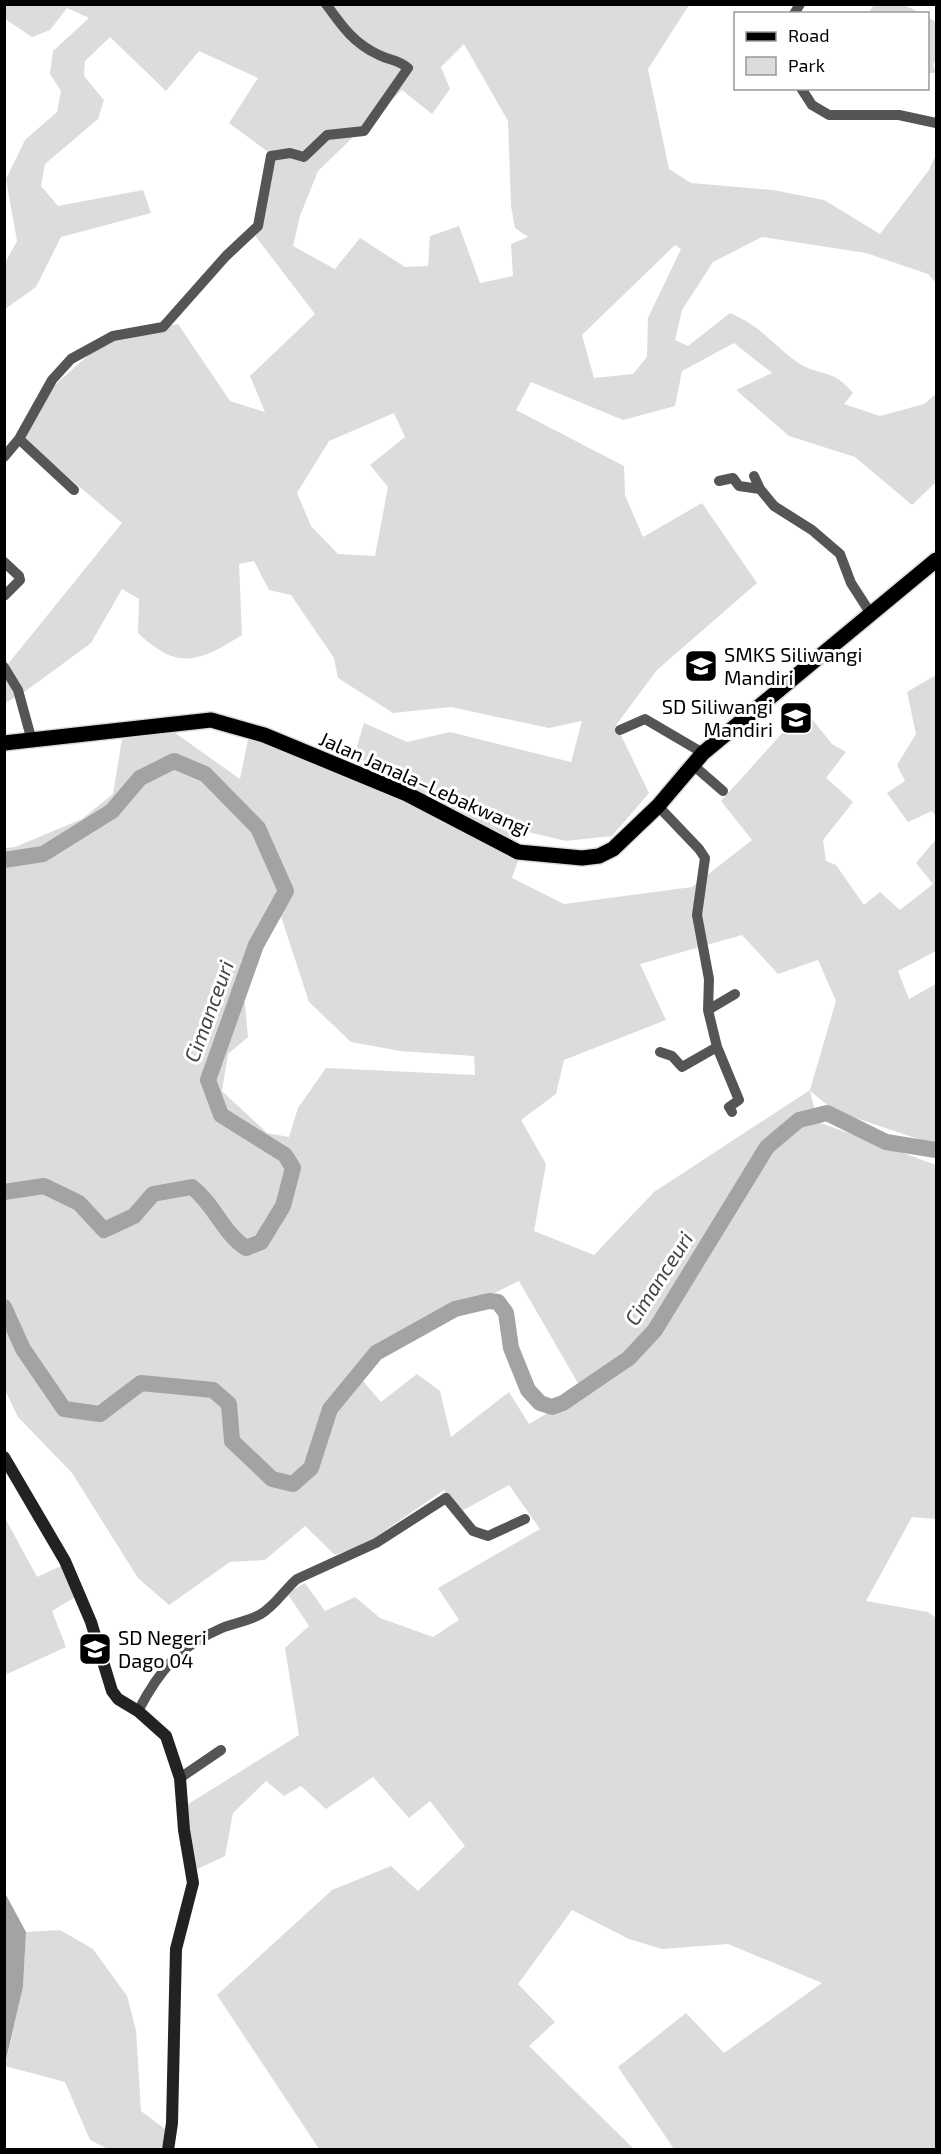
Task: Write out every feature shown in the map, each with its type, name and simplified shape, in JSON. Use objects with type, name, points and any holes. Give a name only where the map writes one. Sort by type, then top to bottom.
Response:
[{"type":"main road","name":"Jalan Janala–Lebakwangi","points":[[4,743],[212,720],[234,725],[407,794],[518,852],[582,858],[599,856],[614,849],[658,806],[698,759],[936,560]]},
{"type":"street","points":[[4,458],[19,439],[52,380],[71,359],[113,336],[164,327],[226,256],[258,226],[271,156],[290,153],[304,157],[327,135],[364,131],[408,69],[397,59],[380,56],[351,38],[326,4]]},
{"type":"street","points":[[802,90],[812,105],[829,115],[899,115],[936,123]]},
{"type":"street","points":[[19,439],[74,490]]},
{"type":"street","points":[[754,476],[760,489],[774,506],[812,530],[840,554],[851,583],[871,614]]},
{"type":"street","points":[[719,481],[733,478],[739,486],[760,489]]},
{"type":"street","points":[[4,562],[19,576],[20,580],[4,596]]},
{"type":"street","points":[[4,667],[18,690],[32,741]]},
{"type":"street","points":[[620,730],[645,719],[698,759],[723,791]]},
{"type":"street","points":[[658,806],[705,858],[697,915],[709,980],[708,1010],[717,1047],[739,1100],[729,1107],[732,1113]]},
{"type":"street","points":[[708,1010],[735,994]]},
{"type":"street","points":[[660,1052],[672,1056],[682,1067],[717,1047]]},
{"type":"street","points":[[4,1457],[65,1560],[90,1622],[112,1691],[118,1699],[138,1711],[166,1736],[180,1778],[184,1830],[193,1883],[176,1949],[172,2123],[168,2150]]},
{"type":"street","points":[[138,1711],[157,1675],[195,1641],[259,1615],[274,1605],[297,1579],[376,1542],[446,1498],[472,1531],[488,1536],[525,1519]]},
{"type":"street","points":[[180,1778],[221,1750]]},
{"type":"green space","points":[[5,5],[689,5],[648,69],[669,169],[691,183],[773,190],[824,200],[880,234],[929,170],[936,154],[936,283],[928,274],[866,253],[762,237],[713,262],[682,310],[675,340],[688,346],[730,313],[758,330],[805,367],[838,379],[853,393],[844,404],[880,416],[924,404],[936,394],[936,482],[912,505],[855,457],[789,436],[736,390],[772,373],[734,343],[682,371],[675,406],[623,420],[531,382],[516,410],[624,466],[625,495],[643,537],[702,503],[757,583],[657,670],[616,725],[649,793],[612,836],[566,841],[507,827],[522,850],[512,878],[564,904],[692,887],[752,840],[721,801],[804,709],[832,744],[846,752],[826,778],[853,802],[823,840],[826,861],[836,865],[864,905],[880,892],[900,910],[933,884],[916,863],[936,839],[936,951],[898,971],[909,999],[936,984],[936,1145],[835,1111],[810,1091],[818,1122],[936,1165],[936,1519],[912,1517],[866,1601],[928,1612],[936,1618],[936,2149],[674,2149],[618,2067],[686,2013],[724,2053],[822,1983],[728,1944],[662,1949],[629,1939],[572,1910],[518,1984],[555,2022],[529,2046],[634,2149],[319,2149],[217,1995],[332,1890],[391,1866],[418,1891],[465,1846],[430,1801],[409,1818],[373,1777],[326,1809],[301,1786],[284,1796],[266,1781],[233,1813],[225,1856],[191,1872],[185,1806],[299,1735],[285,1648],[309,1626],[287,1593],[305,1583],[325,1611],[355,1597],[380,1618],[433,1637],[459,1620],[438,1588],[540,1529],[509,1485],[460,1512],[444,1490],[364,1545],[335,1555],[305,1526],[265,1560],[230,1562],[169,1605],[138,1578],[72,1473],[18,1417],[5,1390],[5,848],[15,847],[82,819],[113,794],[123,733],[161,723],[240,779],[251,725],[352,763],[364,723],[407,742],[450,732],[571,762],[582,721],[549,728],[451,707],[393,713],[338,678],[334,658],[291,595],[269,590],[254,561],[239,564],[242,635],[227,644],[201,656],[189,658],[165,653],[138,633],[139,599],[122,589],[91,643],[23,693],[5,703],[4,657],[8,664],[122,523],[19,435],[48,391],[109,337],[178,324],[230,401],[265,412],[250,376],[315,314],[253,233],[268,152],[229,123],[258,78],[199,51],[166,91],[110,37],[85,61],[84,76],[104,100],[98,119],[45,164],[41,186],[58,206],[143,190],[151,213],[61,237],[36,287],[5,309],[5,263],[17,241],[6,179],[25,140],[57,112],[61,91],[50,74],[53,51],[89,18],[67,8],[50,30],[32,37],[5,19]],"holes":[[[464,44],[508,121],[511,206],[515,228],[528,237],[511,244],[513,276],[480,283],[459,226],[430,236],[428,266],[405,267],[360,238],[335,269],[293,246],[300,216],[318,171],[402,90],[432,114],[450,89],[441,67]],[[675,245],[681,249],[648,318],[647,357],[633,374],[594,378],[582,335]],[[394,413],[405,437],[370,465],[388,487],[375,556],[338,554],[311,526],[297,493],[329,441]],[[275,898],[309,1002],[351,1042],[400,1051],[474,1056],[475,1075],[326,1068],[298,1108],[289,1137],[267,1133],[222,1091],[228,1054],[248,1037],[241,962]],[[742,935],[778,974],[818,960],[836,1001],[810,1090],[654,1192],[594,1255],[534,1231],[546,1164],[521,1120],[556,1094],[564,1060],[666,1020],[640,964]],[[519,1281],[583,1392],[529,1424],[509,1392],[451,1437],[440,1391],[417,1374],[381,1402],[363,1381],[373,1352]]]},
{"type":"green space","points":[[874,5],[904,5],[919,12],[869,12]]},
{"type":"green space","points":[[929,18],[936,22],[936,60],[933,64],[936,73],[929,73]]},
{"type":"green space","points":[[936,675],[936,816],[932,811],[908,822],[887,793],[905,781],[897,765],[916,734],[907,692]]},
{"type":"green space","points":[[4,1516],[37,1577],[63,1565],[77,1596],[52,1611],[66,1647],[5,1675]]},
{"type":"green space","points":[[60,1930],[93,1949],[127,1996],[136,2030],[141,2111],[173,2135],[171,2149],[108,2149],[90,2140],[65,2082],[5,2066],[23,1987],[26,1932]]},
{"type":"shaded area","points":[[5,1893],[26,1932],[23,1987],[5,2064]]},
{"type":"waterway","name":"Cimanceuri","points":[[4,860],[43,854],[112,811],[140,778],[174,761],[205,774],[258,828],[286,891],[256,945],[208,1080],[221,1115],[285,1155],[293,1168],[283,1206],[261,1242],[246,1248],[231,1235],[192,1187],[153,1194],[134,1216],[104,1230],[79,1203],[44,1186],[4,1192]]},
{"type":"waterway","name":"Cimanceuri","points":[[4,1307],[23,1349],[64,1409],[100,1414],[141,1383],[213,1390],[229,1404],[232,1441],[272,1479],[293,1484],[311,1468],[330,1409],[376,1353],[455,1309],[489,1301],[498,1302],[506,1313],[511,1348],[528,1390],[540,1403],[552,1407],[563,1403],[629,1358],[655,1330],[767,1147],[799,1120],[827,1113],[886,1142],[936,1150]]},
{"type":"place","name":"SMKS Siliwangi Mandiri","points":[[701,666]]},
{"type":"place","name":"SD Siliwangi Mandiri","points":[[796,718]]},
{"type":"place","name":"SD Negeri Dago 04","points":[[95,1649]]}]
